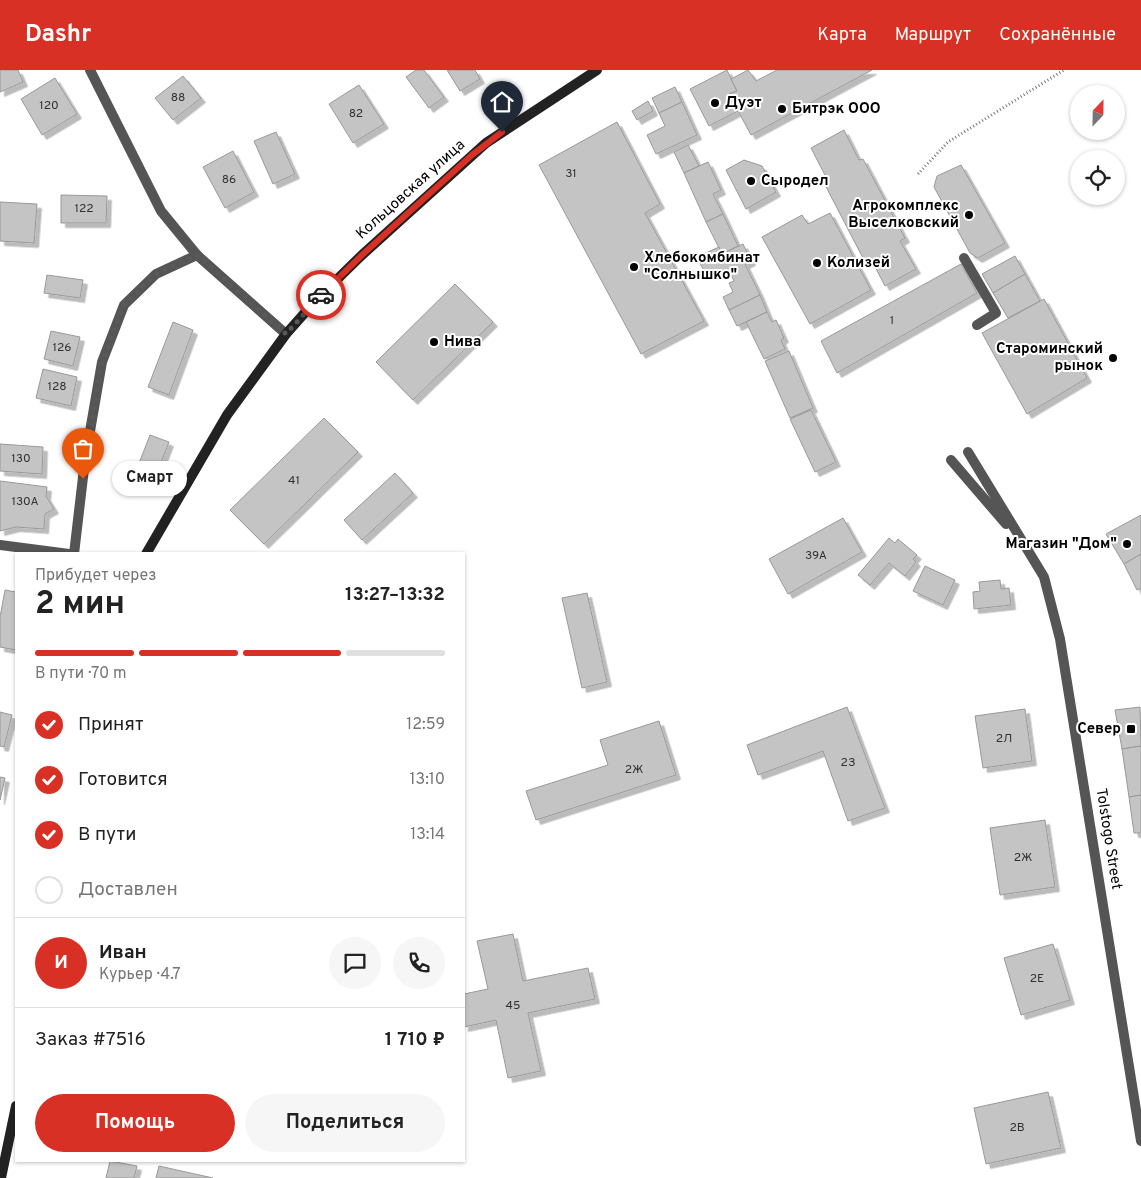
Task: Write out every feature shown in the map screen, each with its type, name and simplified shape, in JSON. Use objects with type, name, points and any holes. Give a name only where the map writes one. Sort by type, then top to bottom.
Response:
[{"type":"main road","name":"Кольцовская улица","points":[[147,552],[227,415],[286,334],[362,255],[486,143],[597,70]]},
{"type":"main road","points":[[1,1178],[15,1111]]},
{"type":"street","points":[[90,70],[161,211],[197,255],[286,334]]},
{"type":"street","points":[[74,552],[85,460],[102,362],[124,305],[156,274],[197,255]]},
{"type":"street","points":[[964,258],[996,313],[977,325]]},
{"type":"street","name":"Tolstogo Street","points":[[968,452],[1044,577],[1060,639],[1141,1141]]},
{"type":"street","name":"Tolstogo Street","points":[[951,460],[1026,548]]},
{"type":"street","points":[[0,545],[54,552]]},
{"type":"path","points":[[918,174],[948,142],[1064,70]]},
{"type":"building","points":[[0,70],[18,70],[23,82],[0,92]]},
{"type":"building","points":[[416,70],[424,70],[444,97],[429,108],[406,77]]},
{"type":"building","points":[[447,70],[475,70],[480,79],[460,91]]},
{"type":"building","name":"Дуэт","points":[[727,70],[737,91],[729,94],[738,111],[709,126],[690,89]]},
{"type":"building","points":[[748,70],[756,81],[777,70],[872,70],[751,135],[729,94],[737,91],[731,79]]},
{"type":"building","points":[[183,76],[201,98],[173,120],[155,98]]},
{"type":"building","points":[[55,78],[77,114],[42,135],[21,99]]},
{"type":"building","points":[[359,85],[384,124],[353,143],[329,104]]},
{"type":"building","points":[[675,87],[682,102],[659,113],[652,98]]},
{"type":"building","points":[[648,101],[653,111],[637,120],[632,111]]},
{"type":"building","points":[[682,102],[697,135],[656,154],[647,135],[665,126],[659,113]]},
{"type":"building","name":"Хлебокомбинат \"Солнышко\"","points":[[617,122],[660,204],[645,213],[704,321],[641,354],[539,165]]},
{"type":"building","points":[[844,130],[859,160],[863,159],[905,238],[900,241],[916,269],[885,286],[871,259],[865,262],[823,181],[827,179],[811,148]]},
{"type":"building","points":[[276,132],[295,174],[273,184],[254,141]]},
{"type":"building","points":[[688,145],[699,166],[684,173],[674,152]]},
{"type":"building","points":[[233,151],[254,192],[225,208],[203,167]]},
{"type":"building","name":"Сыродел","points":[[744,160],[762,166],[776,192],[746,209],[726,170]]},
{"type":"building","points":[[708,162],[721,190],[713,194],[723,214],[706,222],[684,173]]},
{"type":"building","name":"Агрокомплекс Выселковский","points":[[961,165],[1005,243],[978,258],[970,253],[934,187],[937,176]]},
{"type":"building","points":[[61,195],[107,196],[106,223],[61,223]]},
{"type":"building","points":[[0,202],[37,204],[34,243],[0,241]]},
{"type":"building","name":"Колизей","points":[[830,213],[871,290],[810,324],[762,237],[802,215],[808,224]]},
{"type":"building","points":[[723,214],[738,246],[722,254],[706,222]]},
{"type":"building","points":[[743,244],[751,261],[745,264],[760,295],[729,310],[723,297],[733,292],[729,283],[734,281],[728,269],[717,275],[714,269],[705,273],[697,257],[719,247],[722,254]]},
{"type":"building","points":[[1015,256],[1025,274],[993,293],[982,274]]},
{"type":"building","points":[[961,264],[977,293],[837,373],[821,341]]},
{"type":"building","points":[[1025,274],[1040,301],[1008,318],[993,293]]},
{"type":"building","points":[[47,275],[83,280],[80,298],[44,293]]},
{"type":"building","name":"Нива","points":[[455,284],[493,322],[413,400],[376,362]]},
{"type":"building","points":[[760,295],[767,312],[737,326],[729,310]]},
{"type":"building","points":[[1044,299],[1087,378],[1027,414],[982,333]]},
{"type":"building","points":[[767,312],[772,322],[776,320],[784,338],[781,340],[785,349],[764,359],[746,322]]},
{"type":"building","points":[[173,322],[193,330],[169,395],[148,387]]},
{"type":"building","points":[[51,331],[80,337],[73,366],[44,359]]},
{"type":"building","points":[[789,351],[813,408],[790,418],[765,361]]},
{"type":"building","points":[[43,369],[77,377],[71,406],[36,398]]},
{"type":"building","points":[[811,410],[836,462],[815,472],[790,419]]},
{"type":"building","points":[[324,418],[358,452],[264,544],[230,510]]},
{"type":"building","points":[[150,435],[169,442],[153,483],[134,476]]},
{"type":"building","points":[[0,444],[43,447],[42,474],[0,471]]},
{"type":"building","points":[[395,473],[413,493],[362,540],[344,520]]},
{"type":"building","points":[[0,481],[47,487],[46,496],[54,509],[45,514],[44,529],[16,527],[0,531]]},
{"type":"building","name":"Магазин \"Дом\"","points":[[1141,515],[1141,554],[1124,564],[1106,534]]},
{"type":"building","points":[[843,518],[862,552],[788,594],[769,559]]},
{"type":"building","points":[[889,538],[895,543],[898,539],[917,555],[913,559],[916,562],[905,576],[889,563],[870,585],[858,575]]},
{"type":"building","points":[[1141,554],[1141,588],[1137,590],[1124,564]]},
{"type":"building","points":[[925,566],[955,580],[943,605],[913,591]]},
{"type":"building","points":[[1000,580],[1001,589],[1009,588],[1011,605],[974,609],[973,592],[980,591],[979,582]]},
{"type":"building","points":[[5,590],[15,592],[15,650],[0,647],[0,617]]},
{"type":"building","points":[[587,593],[607,682],[582,688],[562,598]]},
{"type":"building","points":[[847,707],[885,808],[848,821],[823,751],[758,775],[747,745]]},
{"type":"building","points":[[1140,707],[1141,746],[1122,749],[1115,710]]},
{"type":"building","points":[[1025,709],[1032,761],[983,768],[975,716]]},
{"type":"building","points":[[0,712],[12,715],[4,747],[0,746]]},
{"type":"building","points":[[659,721],[676,775],[536,820],[526,791],[608,765],[600,740]]},
{"type":"building","points":[[1141,746],[1141,795],[1129,797],[1122,749]]},
{"type":"building","points":[[0,777],[5,778],[0,800]]},
{"type":"building","points":[[1141,795],[1141,833],[1134,833],[1129,797]]},
{"type":"building","points":[[1045,820],[1055,887],[1000,895],[990,828]]},
{"type":"building","points":[[513,934],[523,981],[588,968],[595,999],[528,1013],[541,1071],[508,1078],[496,1020],[465,1027],[465,994],[488,989],[477,941]]},
{"type":"building","points":[[1053,944],[1070,1000],[1021,1015],[1004,958]]},
{"type":"building","points":[[1048,1092],[1061,1148],[986,1164],[974,1108]]},
{"type":"building","points":[[110,1162],[137,1166],[134,1178],[106,1178]]},
{"type":"building","points":[[159,1166],[213,1178],[156,1178]]},
{"type":"way so far","points":[[83,479],[102,362],[124,305],[156,274],[197,255],[286,334],[321,295]]},
{"type":"place","name":"Дуэт","points":[[715,103]]},
{"type":"place","name":"Битрэк ООО","points":[[782,109]]},
{"type":"place","name":"Сыродел","points":[[751,181]]},
{"type":"place","name":"Агрокомплекс Выселковский","points":[[969,215]]},
{"type":"place","name":"Колизей","points":[[817,263]]},
{"type":"place","name":"Хлебокомбинат \"Солнышко\"","points":[[634,267]]},
{"type":"place","name":"Нива","points":[[434,342]]},
{"type":"place","name":"Староминский рынок","points":[[1113,358]]},
{"type":"place","name":"Смарт","points":[[83,479]]},
{"type":"place","name":"Магазин \"Дом\"","points":[[1127,544]]},
{"type":"place","name":"Север","points":[[1131,729]]},
{"type":"route","points":[[321,295],[472,155],[502,132]]}]
